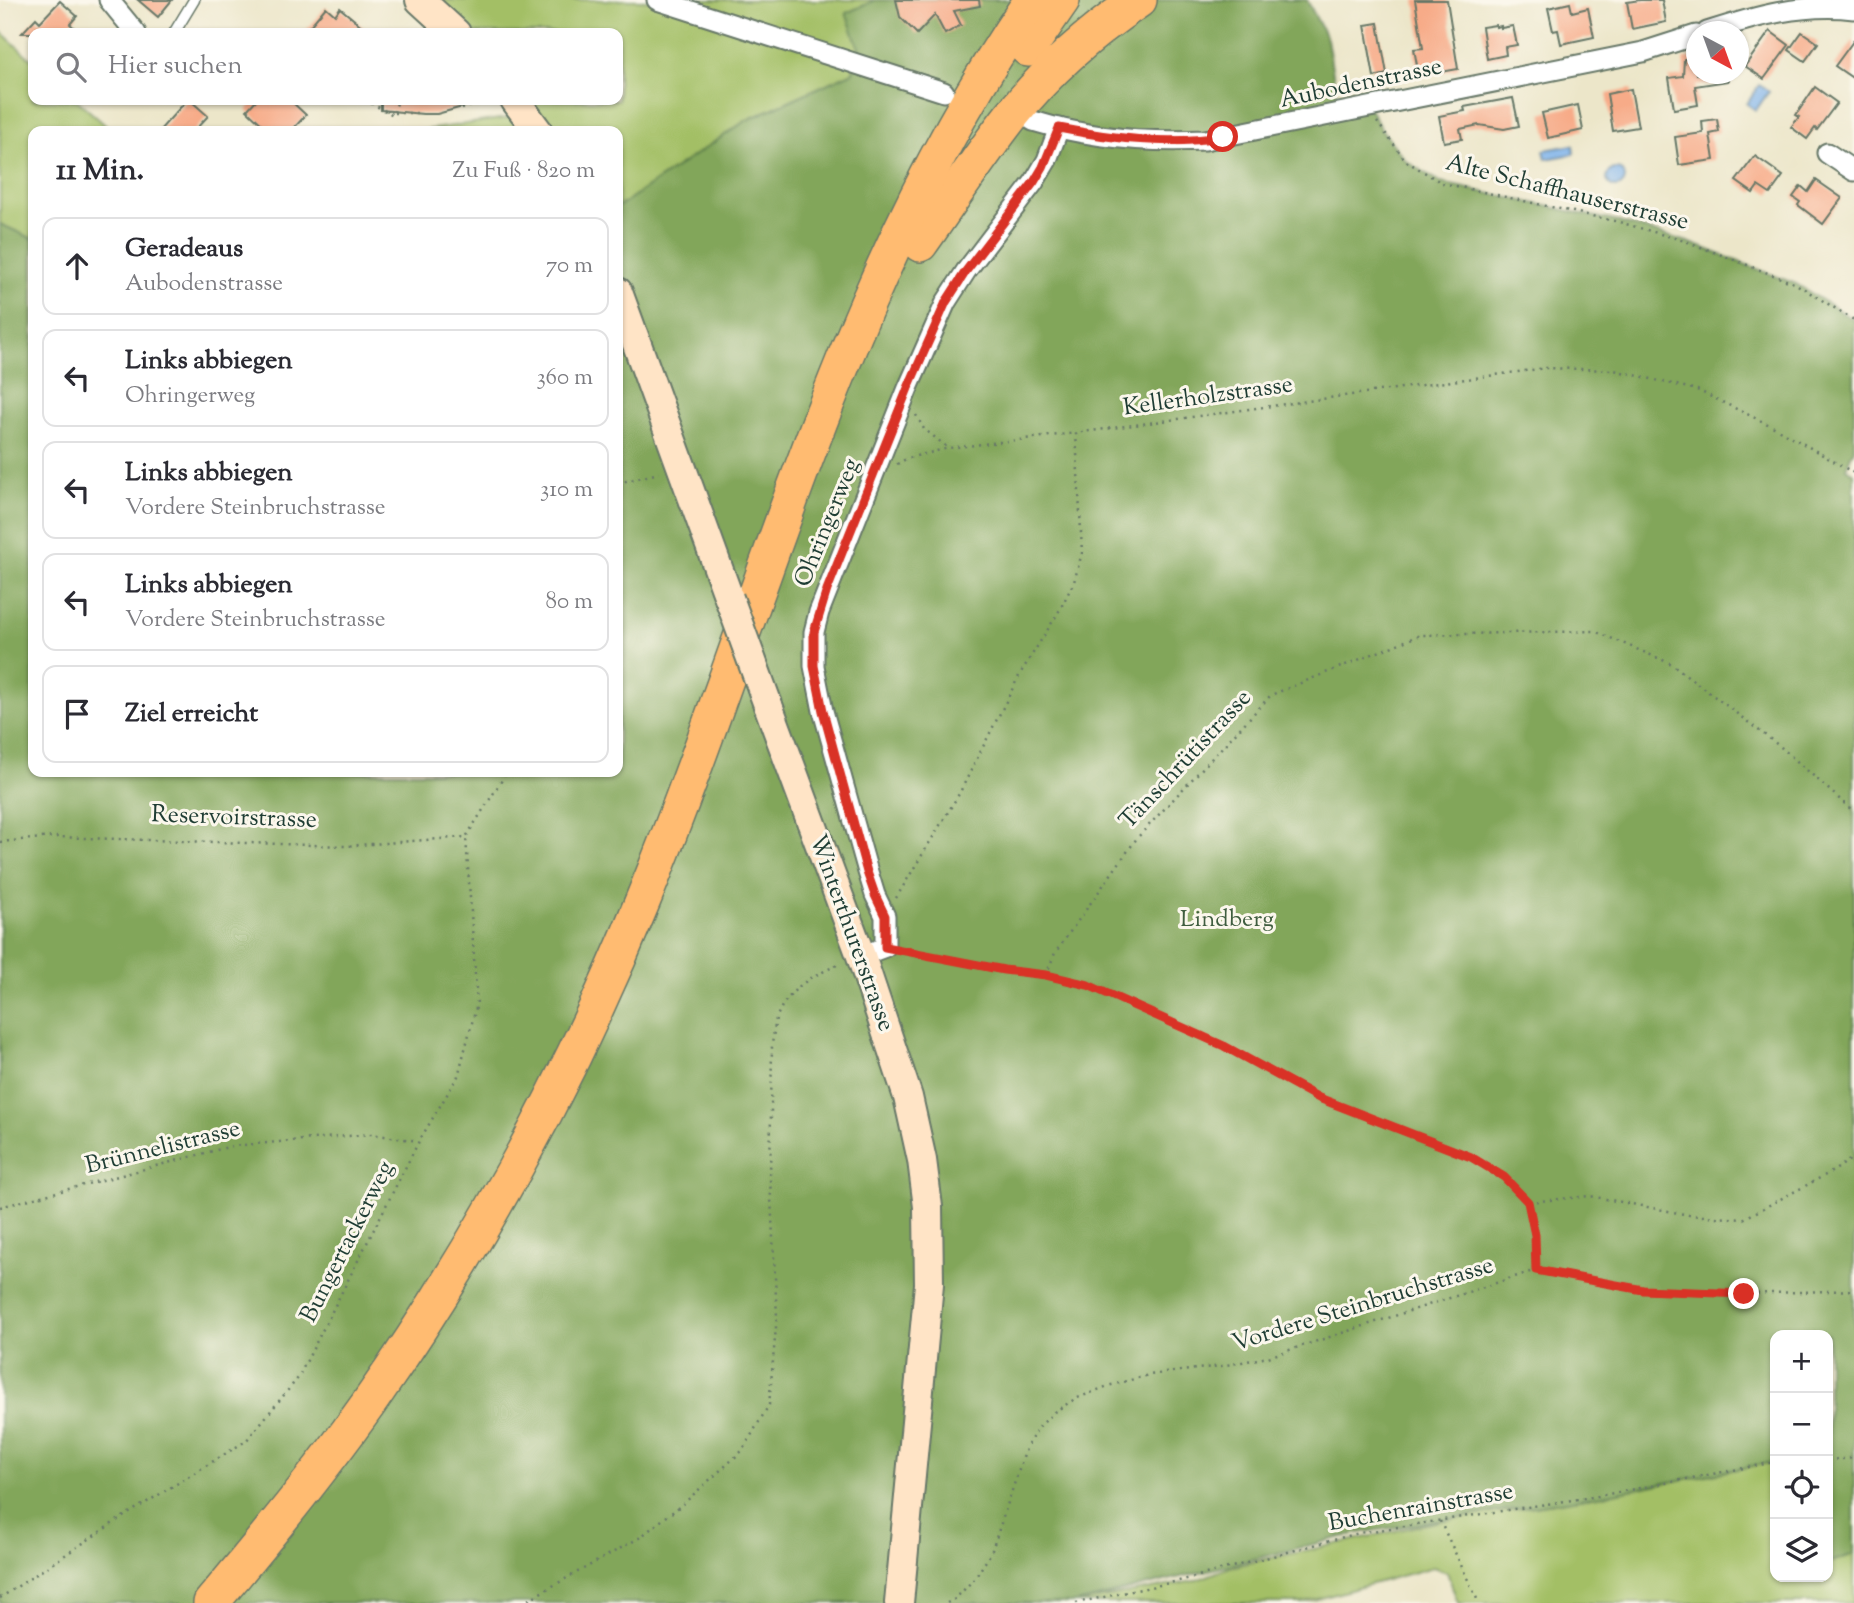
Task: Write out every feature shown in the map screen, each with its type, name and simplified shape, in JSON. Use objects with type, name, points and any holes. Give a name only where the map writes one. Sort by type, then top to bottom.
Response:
[{"type":"highway","points":[[211,1603],[298,1497],[397,1362],[471,1246],[551,1102],[596,1010],[643,900],[694,767],[814,432],[874,285],[956,123],[1032,0]]},
{"type":"highway","points":[[243,1603],[343,1478],[439,1342],[534,1185],[600,1059],[689,850],[841,430],[879,335],[919,244],[954,175],[999,96],[1062,0]]},
{"type":"highway","points":[[919,244],[999,132],[1033,90],[1088,38],[1139,0]]},
{"type":"main road","points":[[420,0],[451,28]]},
{"type":"main road","points":[[519,105],[534,126]]},
{"type":"main road","name":"Winterthurerstrasse","points":[[623,306],[768,705],[873,952],[922,1160],[928,1207],[927,1307],[899,1603]]},
{"type":"street","points":[[108,0],[132,28]]},
{"type":"street","points":[[657,0],[944,92]]},
{"type":"street","points":[[1739,21],[1794,8],[1831,6],[1854,9]]},
{"type":"street","name":"Aubodenstrasse","points":[[1033,121],[1136,141],[1205,139],[1643,52],[1686,38]]},
{"type":"street","name":"Ohringerweg","points":[[873,952],[885,916],[867,872],[823,711],[813,647],[819,612],[908,388],[951,293],[1034,182],[1059,128]]},
{"type":"street","points":[[1827,153],[1854,171]]},
{"type":"lane","points":[[177,28],[194,0]]},
{"type":"path","points":[[374,105],[393,115],[420,114]]},
{"type":"path","points":[[394,113],[396,105]]},
{"type":"path","points":[[462,109],[475,105]]},
{"type":"path","name":"Alte Schaffhauserstrasse","points":[[1370,108],[1379,126],[1406,161],[1442,183],[1619,222],[1688,242],[1796,284],[1854,320]]},
{"type":"path","name":"Kellerholzstrasse","points":[[874,475],[908,458],[949,448],[1546,368],[1614,370],[1697,390],[1774,427],[1854,473]]},
{"type":"path","points":[[908,388],[914,410],[924,429],[949,448]]},
{"type":"path","points":[[885,916],[959,794],[1020,674],[1074,582],[1082,553],[1076,433]]},
{"type":"path","points":[[623,482],[681,467]]},
{"type":"path","name":"Tänschrütistrasse","points":[[1046,975],[1055,953],[1137,838],[1271,695],[1420,635],[1594,631],[1672,664],[1782,748],[1854,812]]},
{"type":"path","points":[[466,837],[504,777]]},
{"type":"path","name":"Reservoirstrasse","points":[[0,842],[53,837],[345,846],[466,837]]},
{"type":"path","name":"Bungertackerweg","points":[[0,1598],[118,1520],[246,1441],[298,1378],[419,1142],[458,1076],[477,1004],[466,837]]},
{"type":"path","points":[[873,952],[1046,975],[1088,985],[1224,1046],[1319,1098],[1471,1157],[1504,1177],[1528,1202],[1535,1235],[1536,1270]]},
{"type":"path","points":[[522,1603],[639,1538],[684,1503],[742,1451],[769,1405],[777,1316],[770,1178],[774,1031],[776,1018],[783,1004],[796,989],[810,978],[834,966]]},
{"type":"path","name":"Brünnelistrasse","points":[[0,1207],[232,1146],[370,1134],[419,1142]]},
{"type":"path","points":[[1528,1202],[1590,1196],[1689,1215],[1743,1219],[1854,1157]]},
{"type":"path","name":"Vordere Steinbruchstrasse","points":[[947,1603],[955,1599],[975,1578],[991,1553],[1027,1446],[1038,1428],[1054,1412],[1075,1399],[1108,1386],[1149,1375],[1268,1357],[1536,1270],[1643,1290],[1744,1294],[1854,1290]]},
{"type":"path","points":[[1833,1460],[1854,1458]]},
{"type":"path","name":"Buchenrainstrasse","points":[[1076,1603],[1183,1580],[1359,1533],[1598,1496],[1770,1463]]},
{"type":"path","points":[[1440,1521],[1479,1603]]},
{"type":"green space","points":[[420,0],[876,0],[847,13],[859,48],[854,72],[747,120],[623,204],[623,126],[453,126],[527,115],[519,105],[623,105],[623,28],[451,28]]},
{"type":"green space","name":"Lindberg","points":[[876,0],[1307,0],[1327,39],[1340,114],[1370,108],[1379,126],[1406,161],[1442,183],[1619,222],[1688,242],[1796,284],[1854,320],[1854,448],[1846,468],[1854,473],[1854,1554],[1833,1561],[1833,1330],[1770,1330],[1770,1463],[1598,1496],[1359,1533],[1076,1603],[0,1603],[0,224],[28,237],[28,777],[623,777],[623,204],[747,120],[853,72],[859,48],[846,13]]},
{"type":"green space","points":[[0,31],[28,56],[28,105],[83,105],[106,126],[28,126],[28,237],[0,224]]},
{"type":"green space","points":[[1770,1463],[1770,1582],[1833,1582],[1833,1561],[1854,1554],[1854,1603],[1458,1603],[1447,1572],[1433,1567],[1303,1603],[1076,1603],[1194,1581],[1230,1567],[1440,1521],[1598,1496]]},
{"type":"water","points":[[1759,85],[1769,91],[1756,110],[1747,104]]},
{"type":"water","points":[[1573,145],[1574,154],[1546,159],[1544,150]]},
{"type":"water","points":[[1616,169],[1622,172],[1625,178],[1622,184],[1616,187],[1610,184],[1607,178],[1610,172]]},
{"type":"building","points":[[138,0],[172,0],[158,17]]},
{"type":"building","points":[[896,0],[979,0],[980,6],[954,11],[961,25],[945,34],[935,15],[917,34],[900,17]]},
{"type":"building","points":[[1415,0],[1447,0],[1458,69],[1419,76],[1414,49],[1423,48]]},
{"type":"building","points":[[1662,0],[1666,22],[1632,29],[1627,2]]},
{"type":"building","points":[[60,1],[77,16],[70,24],[74,28],[28,28],[28,33],[22,33],[36,18],[40,22]]},
{"type":"building","points":[[1570,3],[1572,12],[1588,8],[1594,37],[1561,44],[1558,30],[1553,31],[1548,8]]},
{"type":"building","points":[[326,7],[335,15],[340,8],[364,28],[308,28]]},
{"type":"building","points":[[1378,23],[1387,74],[1374,77],[1365,25]]},
{"type":"building","points":[[1496,25],[1501,28],[1513,26],[1517,45],[1505,47],[1506,55],[1487,59],[1482,27]]},
{"type":"building","points":[[1770,31],[1789,45],[1764,79],[1749,69],[1749,60]]},
{"type":"building","points":[[1802,32],[1818,43],[1805,61],[1789,50]]},
{"type":"building","points":[[1854,40],[1854,79],[1835,66]]},
{"type":"building","points":[[1684,59],[1686,84],[1708,84],[1695,86],[1698,105],[1674,109],[1669,78],[1683,76]]},
{"type":"building","points":[[1815,87],[1837,103],[1807,139],[1791,127]]},
{"type":"building","points":[[1631,89],[1638,127],[1613,131],[1607,94]]},
{"type":"building","points":[[1513,98],[1519,126],[1504,129],[1479,125],[1460,129],[1462,139],[1444,142],[1439,116],[1465,111],[1464,107]]},
{"type":"building","points":[[182,105],[196,105],[208,116],[199,126],[164,126]]},
{"type":"building","points":[[252,105],[295,105],[306,115],[296,126],[264,126],[247,110]]},
{"type":"building","points":[[381,105],[470,105],[437,114],[381,110]]},
{"type":"building","points":[[1578,105],[1583,130],[1548,138],[1542,113]]},
{"type":"building","points":[[1717,119],[1719,132],[1710,134],[1714,160],[1679,165],[1675,137],[1703,133],[1702,121]]},
{"type":"building","points":[[1755,156],[1783,176],[1770,194],[1758,186],[1753,193],[1736,181]]},
{"type":"building","points":[[1816,180],[1842,198],[1823,224],[1798,205],[1800,202],[1793,197],[1801,186],[1808,192]]},
{"type":"route","points":[[1223,137],[1136,141],[1059,128],[1034,182],[951,293],[908,388],[827,590],[814,632],[813,647],[823,711],[867,872],[885,916],[885,947],[920,956],[1046,975],[1088,985],[1224,1046],[1319,1098],[1471,1157],[1504,1177],[1528,1202],[1535,1235],[1536,1270],[1643,1290],[1744,1294]]}]
